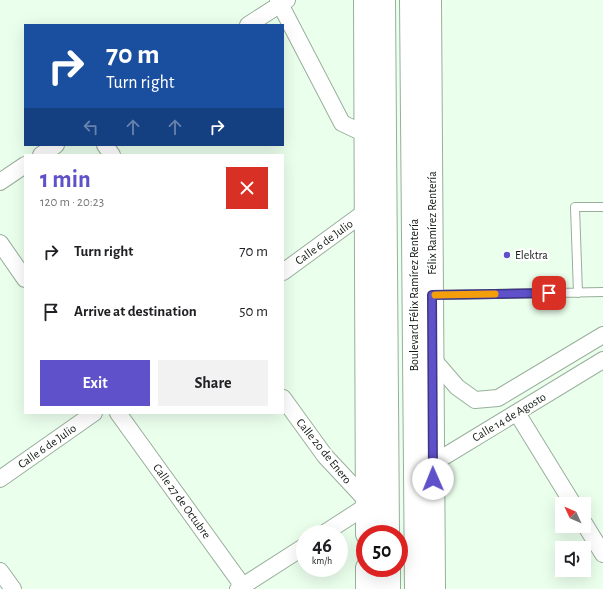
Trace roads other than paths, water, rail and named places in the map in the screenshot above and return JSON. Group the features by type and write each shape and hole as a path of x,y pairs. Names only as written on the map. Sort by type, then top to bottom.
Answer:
{"main road":[{"path":"364,0 367,525"},
{"path":"384,0 388,525"},
{"name":"Boulevard Félix Ramírez Rentería","path":"411,0 424,468 416,589"},
{"name":"Félix Ramírez Rentería","path":"430,0 432,358 424,468 434,589"},
{"path":"367,577 367,589"},
{"path":"389,577 389,589"}],"street":[{"path":"249,24 282,2 342,123 365,134"},
{"path":"42,154 54,146"},
{"path":"0,182 24,166"},
{"name":"Calle 6 de Julio","path":"284,271 366,212"},
{"path":"0,244 24,279"},
{"path":"432,358 457,387 475,400 498,398 603,336"},
{"name":"Calle 14 de Agosto","path":"424,468 603,360"},
{"name":"Calle 20 de Enero","path":"284,399 325,456 368,504"},
{"path":"517,413 569,497"},
{"name":"Calle 6 de Julio","path":"0,479 93,414"},
{"name":"Calle 27 de Octubre","path":"119,414 242,588"},
{"path":"336,525 368,504"},
{"path":"590,533 603,554"},
{"path":"242,588 296,552"},
{"path":"0,572 13,589"}],"lane":[{"path":"578,293 575,207 603,207"},
{"path":"432,295 603,292"}],"place":[{"name":"Elektra","path":"507,255"}]}
